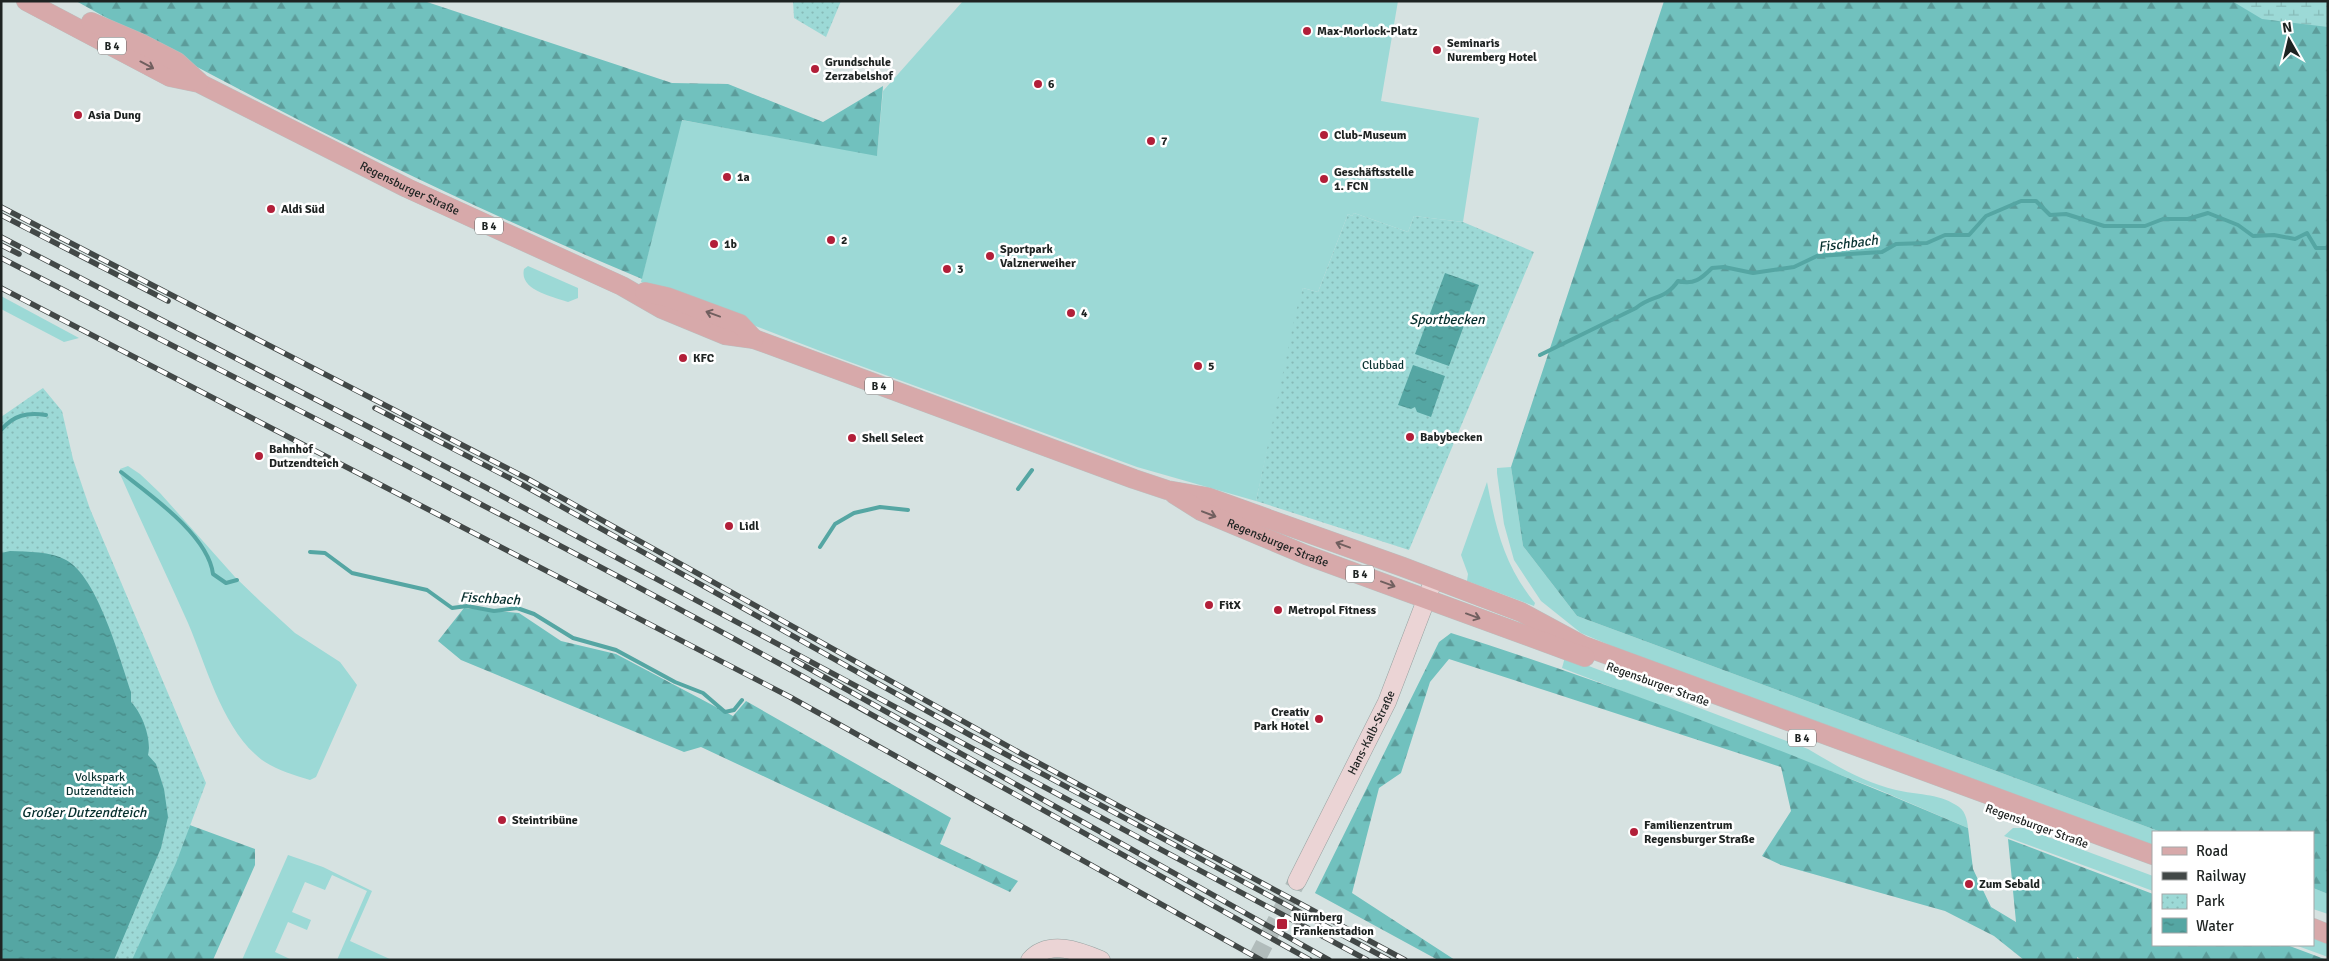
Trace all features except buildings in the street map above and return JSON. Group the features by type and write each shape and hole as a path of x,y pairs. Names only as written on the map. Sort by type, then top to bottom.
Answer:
{"main road":[{"name":"Regensburger Straße","path":"26,1 170,77 200,83"},
{"name":"Regensburger Straße","path":"51,1 177,62 200,83 407,188 622,286 662,309 725,335 754,339 1087,463 1167,490 1207,496 1513,609 1584,646 1623,661 2152,855"},
{"name":"Regensburger Straße","path":"1167,490 1201,511 1306,555 2152,869"},
{"name":"Hans-Kalb-Straße","path":"1297,881 1387,702 1434,579"},
{"path":"2314,914 2328,920"},
{"path":"2314,928 2328,934"},
{"path":"1034,956 1062,948 1101,960"}],"green space":[{"path":"76,1 424,1 672,83 728,84 823,122 883,86 877,156 682,120 642,279 426,183 285,113"},
{"path":"793,1 841,1 826,37 794,18"},
{"name":"Sportpark Valznerweiher","path":"963,1 1398,1 1381,101 1479,118 1463,222 1414,216 1408,232 1354,213 1352,216 1348,214 1318,292 1303,288 1256,501 1137,467 828,354 641,282 681,120 877,155 883,91"},
{"path":"1664,1 2328,1 2328,894 2314,888 2314,831 2158,831 1577,616 1523,546 1511,467"},
{"path":"2232,1 2328,1 2328,27 2262,19"},
{"name":"Clubbad","path":"1354,213 1408,232 1414,216 1463,222 1534,252 1409,550 1256,501 1296,311 1303,288 1318,292 1348,214 1352,216"},
{"path":"528,266 578,288 578,298 568,302 538,291 527,282 524,276 524,269"},
{"path":"1,296 79,338 64,342 1,309"},
{"name":"Großer Dutzendteich","path":"43,388 62,411 73,459 90,509 206,783 176,863 132,960 1,960 1,417"},
{"path":"128,466 140,474 160,493 235,577 261,602 295,633 340,662 357,685 316,777 310,780 267,763 243,741 233,726 216,693 188,623 120,474 120,469"},
{"path":"1511,467 1523,546 1577,616 2158,831 2152,831 2152,850 1887,747 1633,655 1581,633 1541,601 1514,560 1504,524 1497,468"},
{"path":"1487,482 1503,546 1516,575 1535,603 1534,606 1467,581 1468,574 1461,555"},
{"path":"464,608 519,613 561,641 616,654 733,716 746,701 951,818 940,844 1018,881 1010,892 701,747 684,752 461,660 438,641"},
{"path":"1451,633 1517,654 1712,724 1968,828 1973,869 1991,907 2016,922 2008,839 2152,894 2152,946 2290,946 2327,960 2082,960 2077,957 2077,960 2024,960 1994,936 1945,911 1781,865 1762,856 1791,811 1781,767 1449,659 1430,682 1401,773 1379,788 1352,893 1455,960 1438,960 1315,893 1439,642"},
{"path":"1565,657 1808,749 1873,783 1896,790 1934,796 1949,801 1963,812 1968,828 1877,789 1562,668"},
{"path":"168,817 255,849 255,865 213,960 114,960"},
{"path":"2013,828 2024,828 2152,876 2152,891 2004,836"},
{"path":"288,855 323,867 372,891 350,941 392,960 337,960 367,891 332,875 325,890 305,882 292,912 311,920 307,930 288,922 275,952 292,960 242,960"},
{"path":"2314,888 2328,894 2328,914 2314,909"},
{"path":"2314,935 2328,941 2328,957 2298,946 2314,946"}],"water":[{"name":"Sportbecken","path":"1445,273 1479,285 1449,366 1415,354"},
{"path":"1413,365 1445,376 1431,417 1417,412 1415,407 1411,409 1398,405"},
{"name":"Großer Dutzendteich","path":"10,551 39,552 60,557 77,569 88,583 114,640 131,692 131,702 139,713 145,727 149,742 148,755 156,764 164,789 168,817 161,848 114,960 1,960 1,553"}],"waterway":[{"name":"Fischbach","path":"1540,355 1663,295 1678,281 1693,282 1697,280 1712,268 1724,267 1753,273 1794,267 1817,256 1882,252 1896,244 1927,243 1945,235 1969,235 1986,216 2021,201 2036,201 2050,215 2066,214 2104,226 2145,226 2163,219 2188,219 2208,213 2238,225 2253,236 2274,235 2295,239 2307,233 2316,248 2328,248"},
{"name":"Fischbach","path":"1,430 11,421 21,416 27,414 46,415"},
{"name":"Fischbach","path":"1018,489 1032,470"},
{"name":"Fischbach","path":"121,472 162,504 189,531 201,545 209,559 213,574 226,583 237,580"},
{"name":"Fischbach","path":"820,547 835,524 854,513 880,507 908,510"},
{"name":"Fischbach","path":"310,552 325,553 352,573 427,590 452,608 467,606 494,611 517,608 534,614 573,638 616,650 675,682 703,693 725,712 734,710 742,700"}],"tunnel":[{"path":"1256,960 1297,881"}],"railway":[{"path":"1,207 528,479 1020,753 1405,960"},
{"path":"1,215 168,301"},
{"path":"1,237 485,487 1367,960"},
{"path":"1,245 19,254"},
{"path":"1,258 393,459 782,665 1310,960"},
{"path":"1,288 790,697 1261,960"},
{"path":"375,408 523,485 970,735 1389,960"},
{"path":"794,660 1329,960"}],"place":[{"name":"Max-Morlock-Platz","path":"1307,31"},
{"name":"Seminaris Nuremberg Hotel","path":"1437,50"},
{"name":"Grundschule Zerzabelshof","path":"815,69"},
{"name":"6","path":"1038,84"},
{"name":"Asia Dung","path":"78,115"},
{"name":"Club-Museum","path":"1324,135"},
{"name":"7","path":"1151,141"},
{"name":"1a","path":"727,177"},
{"name":"Geschäftsstelle 1. FCN","path":"1324,179"},
{"name":"Aldi Süd","path":"271,209"},
{"name":"2","path":"831,240"},
{"name":"1b","path":"714,244"},
{"name":"Sportpark Valznerweiher","path":"990,256"},
{"name":"3","path":"947,269"},
{"name":"4","path":"1071,313"},
{"name":"KFC","path":"683,358"},
{"name":"5","path":"1198,366"},
{"name":"Babybecken","path":"1410,437"},
{"name":"Shell Select","path":"852,438"},
{"name":"Bahnhof Dutzendteich","path":"259,456"},
{"name":"Lidl","path":"729,526"},
{"name":"FitX","path":"1209,605"},
{"name":"Metropol Fitness","path":"1278,610"},
{"name":"Creativ Park Hotel","path":"1319,719"},
{"name":"Steintribüne","path":"502,820"},
{"name":"Familienzentrum Regensburger Straße","path":"1634,832"},
{"name":"Zum Sebald","path":"1969,884"},
{"name":"Nürnberg Frankenstadion","path":"1282,924"}],"park label":[{"name":"Volkspark Dutzendteich","path":"100,784"}]}
